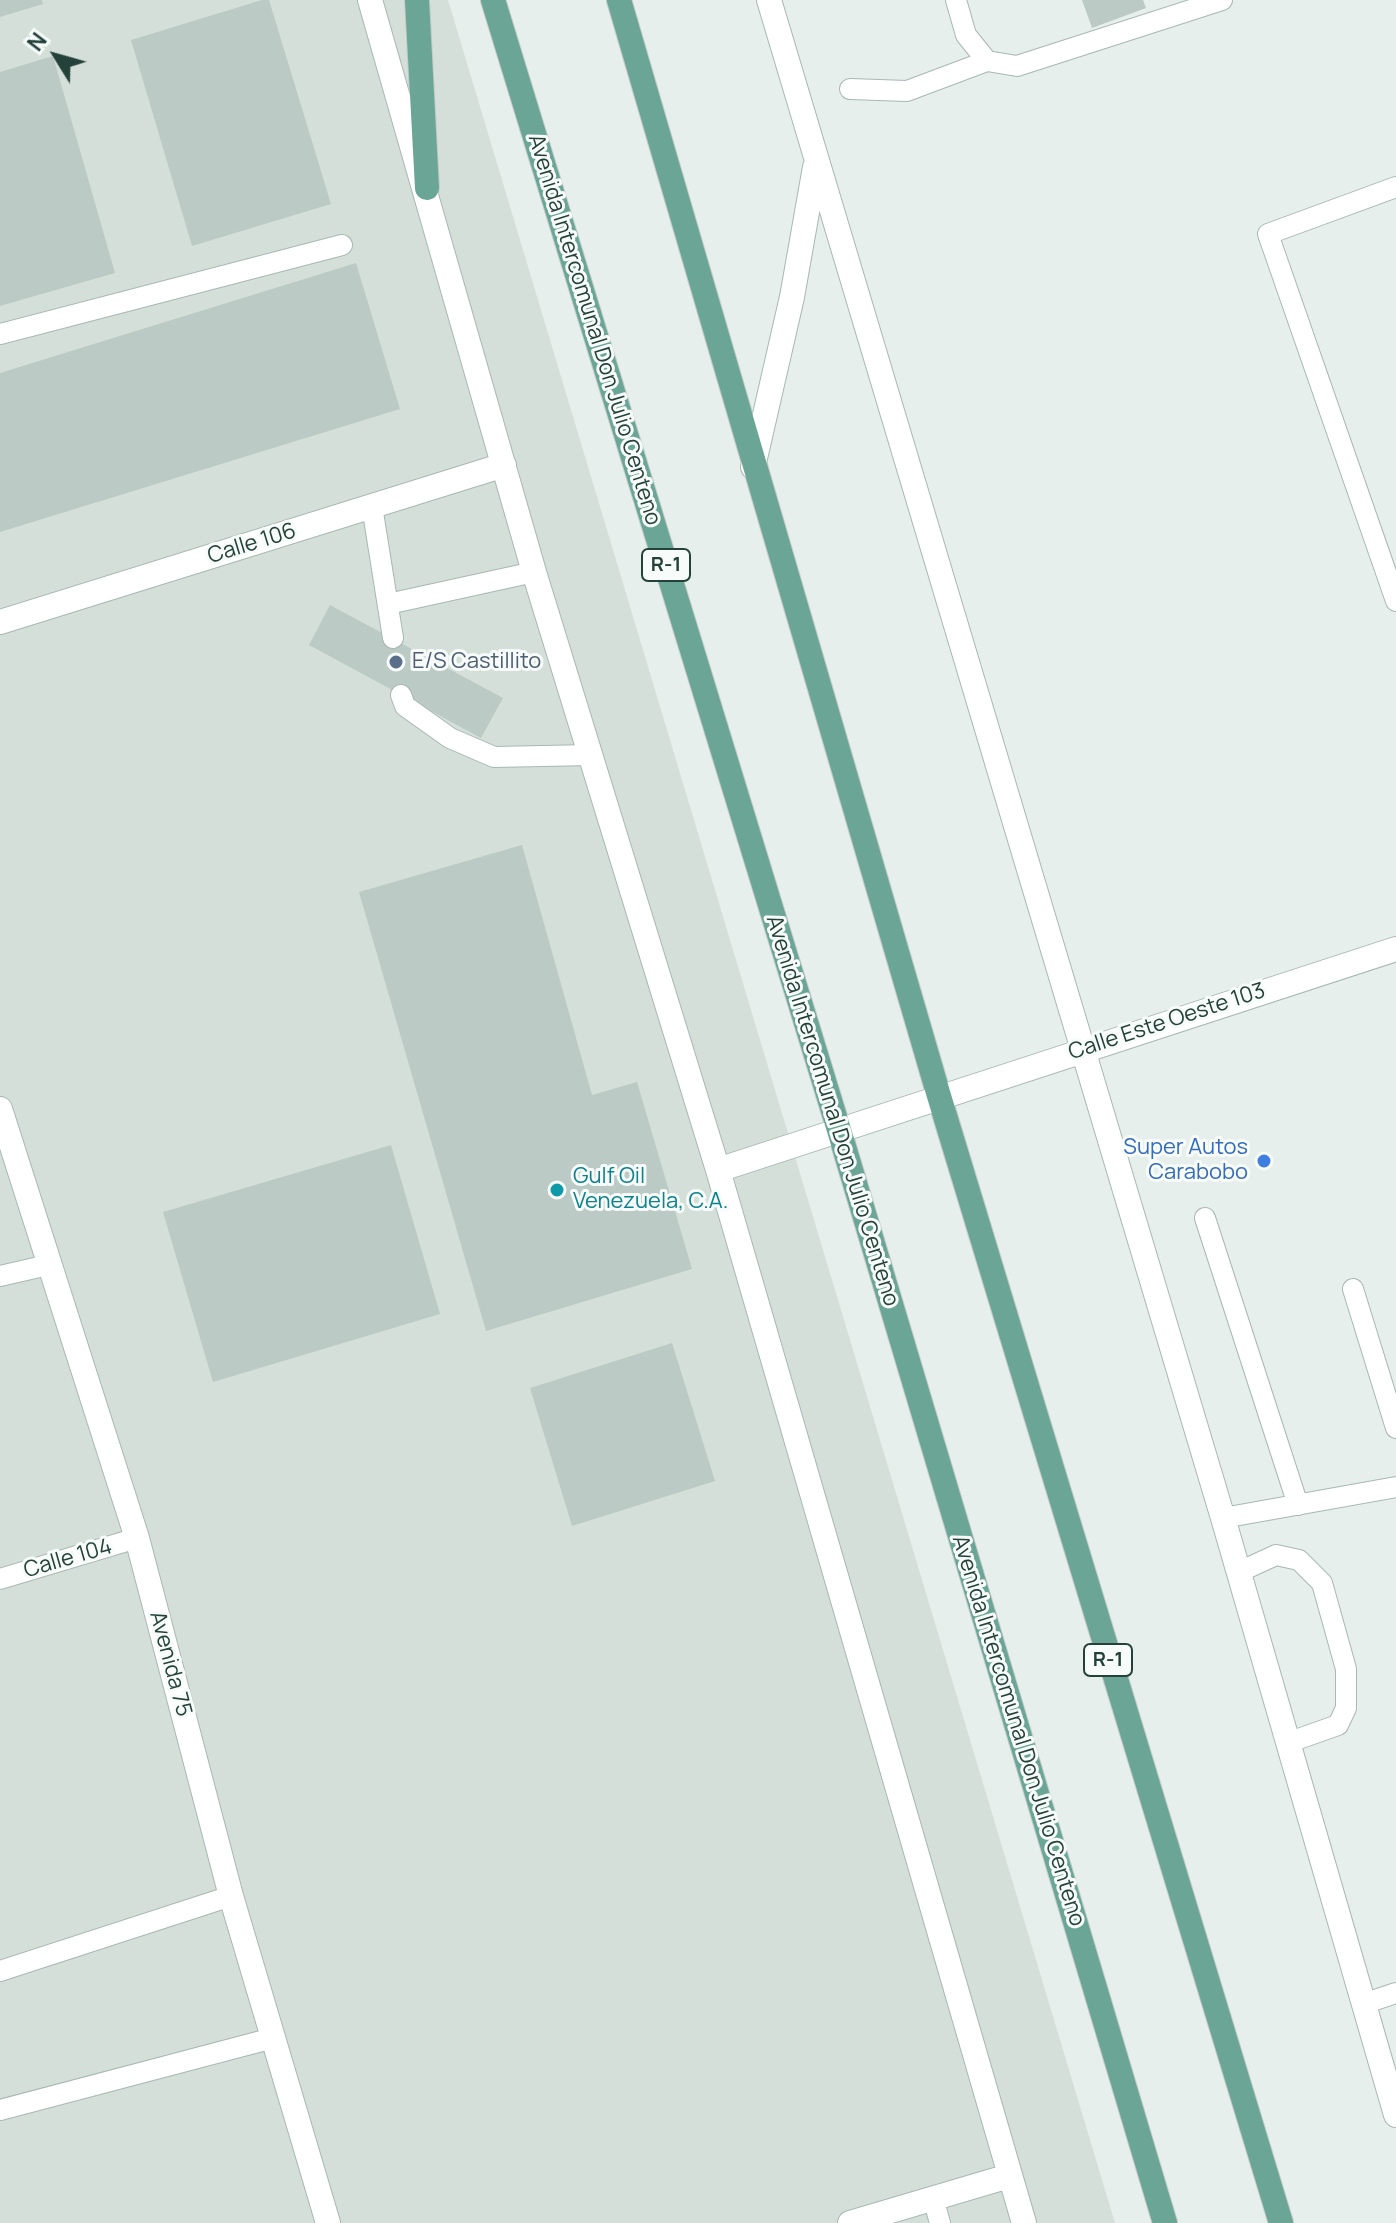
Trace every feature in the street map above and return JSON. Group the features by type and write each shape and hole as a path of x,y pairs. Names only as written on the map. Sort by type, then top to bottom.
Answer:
{"main road":[{"path":"417,0 427,188"},
{"name":"Avenida Intercomunal Don Julio Centeno","path":"493,0 839,1130 1165,2223"},
{"name":"R-1","path":"619,0 939,1096 1281,2223"}],"street":[{"path":"370,0 427,188 534,572 718,1170 1024,2223"},
{"path":"769,0 1223,1518 1396,2115"},
{"path":"753,467 792,297 816,161"},
{"name":"Calle 106","path":"0,622 504,465"},
{"name":"Calle Este Oeste 103","path":"718,1170 1081,1049 1396,949"},
{"name":"Avenida 75","path":"0,1109 137,1538 231,1896 328,2223"},
{"path":"850,2223 1009,2176"}],"lane":[{"path":"956,0 966,35 987,61"},
{"path":"850,89 907,91 987,61 1017,66 1181,7 1222,0"},
{"path":"1396,187 1268,234 1396,601"},
{"path":"0,334 342,245"},
{"path":"372,506 393,638"},
{"path":"388,604 534,572"},
{"path":"401,695 405,706 450,738 494,757 592,755"},
{"path":"1205,1218 1298,1505"},
{"path":"0,1276 48,1265"},
{"path":"1353,1289 1396,1428"},
{"path":"1223,1518 1396,1487"},
{"name":"Calle 104","path":"0,1579 137,1538"},
{"path":"1239,1572 1276,1555 1299,1560 1322,1583 1346,1669 1346,1708 1338,1725 1287,1743"},
{"path":"0,1971 231,1896"},
{"path":"1363,2004 1396,1993"},
{"path":"0,2110 273,2038"},
{"path":"933,2198 940,2223"}],"shaded area":[{"path":"0,0 448,0 1115,2223 0,2223"}],"building":[{"path":"0,0 42,0 43,4 0,17"},
{"path":"269,0 331,204 192,246 131,40"},
{"path":"1082,0 1143,0 1146,8 1092,28"},
{"path":"53,56 115,273 0,306 0,72"},
{"path":"356,263 400,409 0,532 0,373"},
{"path":"330,605 503,698 481,738 309,645"},
{"path":"522,845 592,1095 637,1082 692,1269 486,1331 359,892"},
{"path":"391,1145 440,1314 213,1382 163,1212"},
{"path":"672,1343 715,1481 572,1526 530,1388"}],"place":[{"name":"E/S Castillito","path":"396,662"},
{"name":"Super Autos Carabobo","path":"1264,1161"},
{"name":"Gulf Oil Venezuela, C.A.","path":"557,1190"}]}
